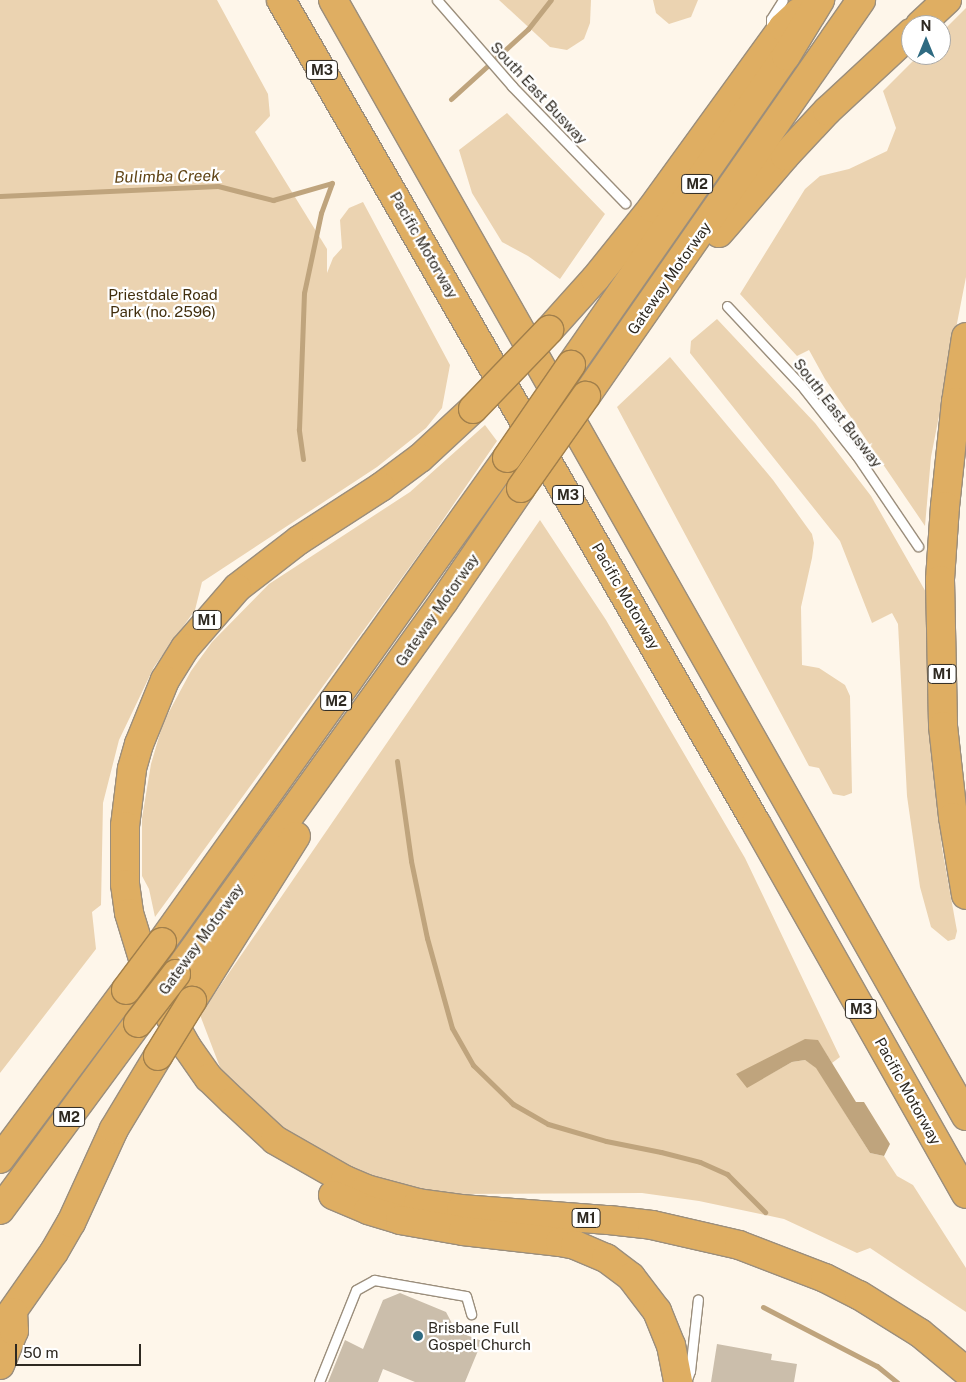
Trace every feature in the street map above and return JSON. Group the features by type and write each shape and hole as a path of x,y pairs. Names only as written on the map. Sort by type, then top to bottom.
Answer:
{"highway":[{"name":"Pacific Motorway","path":"281,0 746,806 966,1194"},
{"name":"M3","path":"333,0 966,1116"},
{"name":"M1","path":"812,0 783,27 652,208 595,279 473,409 420,458 381,487 298,540 237,588 210,616 185,648 166,680 150,713 134,761 127,799 124,884 129,913 141,956 156,992 187,1047 209,1078 275,1140 319,1166 366,1190 418,1203 461,1209 652,1225 739,1245 824,1278 859,1295 920,1333 966,1370"},
{"name":"Gateway Motorway","path":"0,1159 162,942 421,582 786,56 820,0"},
{"name":"Gateway Motorway","path":"0,1210 176,974 304,796 586,396 861,0"},
{"path":"931,15 947,0"},
{"path":"652,301 680,285 718,234 784,156 827,111 901,42"},
{"name":"M1","path":"966,337 950,452 940,580 943,726 953,817 966,895"},
{"path":"950,452 966,412"},
{"path":"0,1365 14,1331 7,1320 39,1275 71,1223 114,1129 301,828 304,796"},
{"path":"209,1078 220,1111 233,1124 276,1160 316,1186 342,1199 400,1220 455,1230 560,1242 606,1258 631,1277 657,1311 671,1345 678,1382"}],"lane":[{"name":"South East Busway","path":"437,0 454,22 512,86 625,202"},
{"path":"771,43 771,19 783,0"},
{"name":"South East Busway","path":"727,306 801,385 857,456 918,546"},
{"path":"319,1382 356,1290 374,1280 466,1296 470,1314"},
{"path":"686,1382 690,1371 698,1299"}],"green space":[{"name":"Priestdale Road Park (no. 2596)","path":"0,0 217,0 268,94 270,116 255,132 327,249 327,273 333,258 342,248 340,220 349,208 363,202 450,365 442,408 426,428 377,467 202,582 195,610 154,667 119,740 103,803 101,905 92,912 96,949 0,1073"},
{"path":"499,0 591,0 590,23 584,39 567,50 550,47"},
{"path":"653,0 698,0 691,17 669,24 656,13"},
{"path":"966,8 966,277 931,457 925,526 825,379 809,350 797,356 740,294 805,189 820,176 849,169 887,151 896,128 883,91 909,65 951,65 951,23"},
{"path":"507,113 605,214 560,279 528,256 502,242 472,193 459,150"},
{"path":"717,319 815,423 871,496 927,594 931,725 942,848 957,931 955,939 948,941 931,927 920,887 907,796 898,624 892,613 872,623 840,541 690,353 691,341"},
{"path":"670,357 773,480 812,534 814,543 812,558 801,607 802,665 819,668 845,685 850,696 852,793 844,796 833,794 819,768 809,766 617,407"},
{"path":"485,425 497,441 425,546 155,917 149,889 142,876 142,818 151,764 163,723 191,671 212,642 269,584 410,492"},
{"path":"540,520 606,620 745,858 840,1057 832,1063 818,1041 747,1087 792,1062 805,1060 816,1067 870,1153 884,1156 897,1176 913,1185 966,1268 966,1312 870,1248 857,1253 784,1219 699,1201 642,1193 444,1194 393,1186 353,1169 305,1142 262,1115 226,1083 200,1015"}],"shaded area":[{"path":"805,1039 818,1040 856,1102 864,1102 890,1144 884,1156 870,1153 816,1068 805,1060 792,1062 747,1088 736,1074"}],"building":[{"name":"Brisbane Full Gospel Church","path":"400,1293 446,1312 456,1331 482,1341 465,1382 415,1382 383,1369 378,1382 328,1382 345,1340 363,1349 383,1300"},
{"path":"717,1344 772,1354 771,1360 797,1364 794,1382 711,1382"}],"waterway":[{"name":"Bulimba Creek","path":"451,99 528,29 551,0"},
{"name":"Bulimba Creek","path":"0,196 218,186 273,200 332,183"},
{"path":"303,459 299,429 304,293 321,213 332,183"},
{"path":"397,761 411,861 427,938 452,1028 473,1065 513,1104 548,1124 606,1141 700,1162 727,1174 765,1212"},
{"path":"763,1307 877,1366 897,1382"}],"place":[{"name":"Brisbane Full Gospel Church","path":"418,1336"}]}
